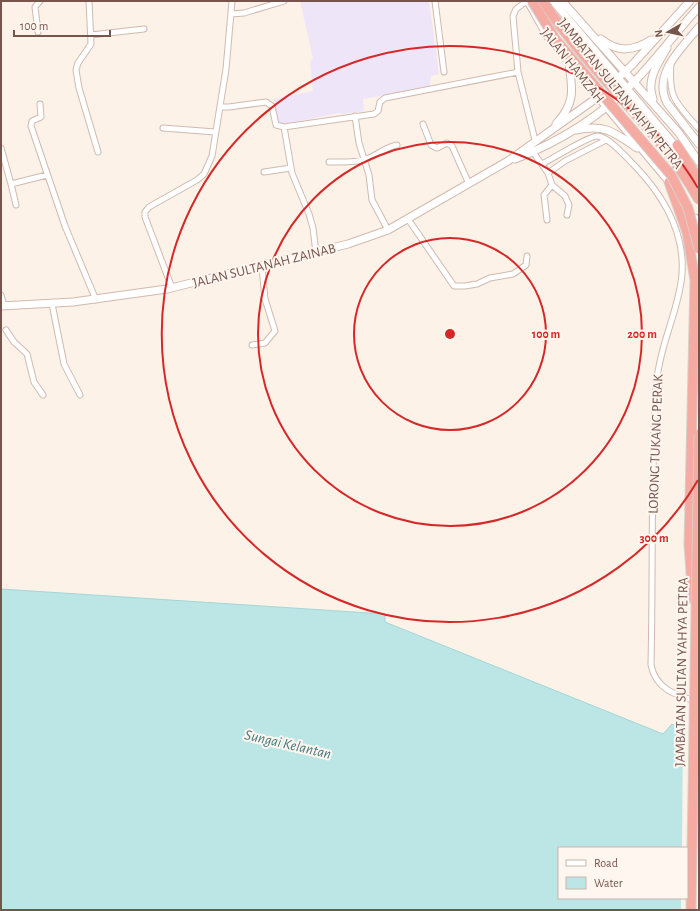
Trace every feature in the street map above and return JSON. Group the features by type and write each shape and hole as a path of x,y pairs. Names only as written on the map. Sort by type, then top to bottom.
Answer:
{"highway":[{"name":"JAMBATAN SULTAN YAHYA PETRA","path":"532,1 556,40 671,175 688,208 699,249"},
{"name":"JAMBATAN SULTAN YAHYA PETRA","path":"542,1 560,28 680,168 699,200"},
{"path":"677,145 697,176"},
{"path":"669,182 687,232 695,280 689,545 695,640"},
{"name":"JAMBATAN SULTAN YAHYA PETRA","path":"691,910 699,434"}],"main road":[{"name":"JALAN HAMZAH","path":"528,1 548,37 690,208 699,231"},
{"name":"JALAN HAMZAH","path":"553,1 677,145 699,195"},
{"path":"562,1 635,81 679,133 699,162"},
{"path":"508,161 598,97 626,71 690,1"},
{"path":"508,161 533,152 572,131 606,107 635,81 699,7"},
{"path":"586,26 602,40 621,49 638,48 658,37"},
{"path":"699,27 671,62 663,77 662,90 667,103 699,144"},
{"path":"656,107 650,92 651,78 673,36"},
{"path":"569,62 581,71 586,71 592,67 594,57 588,41"},
{"path":"551,130 564,116 570,102 572,85 569,62"},
{"path":"572,131 592,127 604,128 612,131 646,154"},
{"name":"JALAN SULTANAH ZAINAB","path":"2,306 96,300 172,288 262,267 348,244 388,230 408,220 508,161"}],"street":[{"path":"38,32 35,7 40,1"},
{"path":"89,1 91,44 78,63 76,70 79,88 98,152"},
{"path":"172,288 145,217 145,212 150,207 197,180 204,174 212,156 226,69 232,1"},
{"path":"231,14 244,13 284,1"},
{"path":"434,1 444,72"},
{"path":"528,1 516,9 513,13 518,72 536,140"},
{"path":"91,35 144,29"},
{"path":"669,83 671,62"},
{"path":"220,107 266,102 272,106 276,125 284,127 376,112 379,108 380,102 385,98 518,72"},
{"path":"663,77 666,78 669,83 674,98 699,129"},
{"path":"40,104 41,117 32,121 30,125 65,226 96,300"},
{"path":"355,116 359,143 372,200 388,230"},
{"path":"423,124 432,145 437,148 447,143 452,146 469,184"},
{"path":"284,127 294,182 309,214 316,253"},
{"path":"163,128 215,132"},
{"path":"542,164 592,136 599,136 606,140"},
{"path":"548,173 565,161 606,140"},
{"name":"LORONG TUKANG PERAK","path":"606,140 638,169 664,203 675,224 679,243 682,276 661,355 655,388 652,476 651,664 657,682 681,697 699,702"},
{"path":"329,162 364,160 374,156 386,147 397,145"},
{"path":"1,148 16,205"},
{"path":"533,152 548,173 552,185 565,197 569,206 567,215"},
{"path":"264,172 291,168"},
{"path":"11,184 47,175"},
{"path":"546,220 544,195 552,185"},
{"path":"408,220 454,286 477,284 490,278 513,274 526,265 527,256"},
{"path":"252,345 265,343 275,332 265,299 262,267"},
{"path":"1,295 2,306"},
{"path":"52,304 64,364 80,395"},
{"path":"6,330 14,342 27,354 34,382 42,396"}],"shaded area":[{"path":"300,1 429,1 439,74 431,76 430,87 363,99 364,111 342,114 339,113 280,125 277,123 274,99 313,91 310,62 313,58"}],"water":[{"name":"Sungai Kelantan","path":"1,589 385,614 385,622 663,734 672,724 699,740 699,910 1,910"}],"pier":[{"path":"683,728 699,738 699,910 681,910 681,899 688,899 688,847 682,847"}]}
